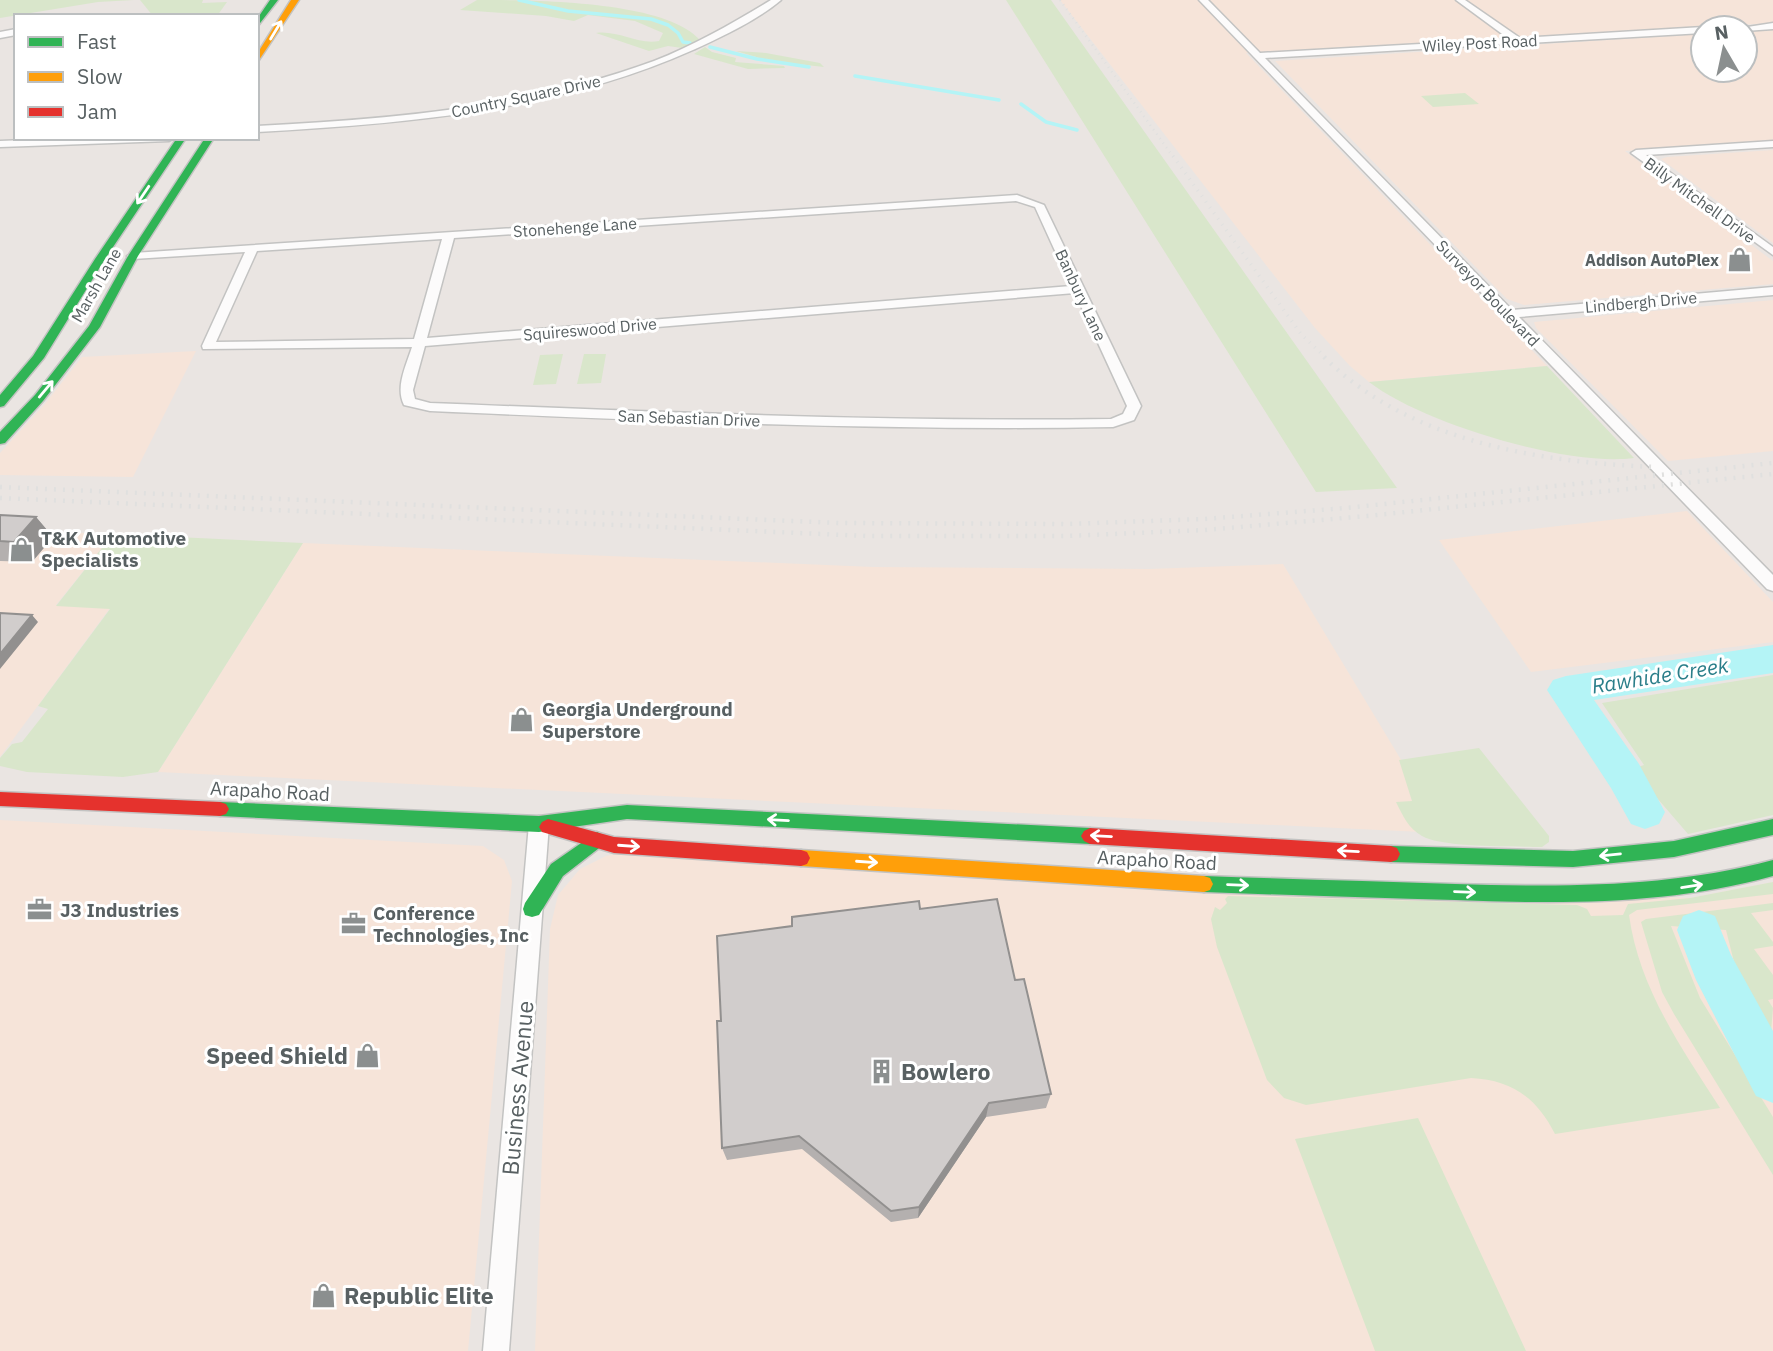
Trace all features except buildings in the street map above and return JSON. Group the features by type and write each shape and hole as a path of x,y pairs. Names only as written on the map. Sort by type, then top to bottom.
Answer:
{"main road":[{"path":"259,22 274,0"},
{"path":"259,58 295,0"},
{"name":"Marsh Lane","path":"0,403 38,358 126,219 181,140"},
{"name":"Marsh Lane","path":"0,440 73,357 94,327 133,256 209,140"},
{"path":"77,295 107,270 133,256 121,246 131,223 126,219"},
{"name":"Arapaho Road","path":"0,799 539,824 626,812 1151,839 1416,856 1573,859 1674,849 1773,827"},
{"name":"Arapaho Road","path":"539,824 614,845 1170,883 1541,895 1646,893 1741,878 1773,868"},
{"path":"532,909 557,870 597,840"}],"street":[{"name":"Country Square Drive","path":"259,129 442,114 578,87 621,75 704,43 778,0"},
{"name":"Surveyor Boulevard","path":"1203,0 1773,585"},
{"path":"1460,0 1518,41"},
{"name":"Wiley Post Road","path":"1258,56 1689,31"},
{"path":"0,144 104,140"},
{"name":"Billy Mitchell Drive","path":"1773,144 1636,153 1773,253"},
{"name":"Stonehenge Lane","path":"133,256 1017,198"},
{"name":"Banbury Lane","path":"1017,198 1039,205 1134,406"},
{"name":"San Sebastian Drive","path":"449,236 406,390 410,402 430,407 824,424 985,426 1113,423 1129,417 1134,406"},
{"name":"Squireswood Drive","path":"253,248 208,346 418,343 1079,289"},
{"name":"Lindbergh Drive","path":"1508,314 1773,291"},
{"name":"Business Avenue","path":"496,1351 539,824"}],"shaded area":[{"path":"1060,0 1773,0 1773,23 1759,24 1759,14 1689,14 1689,28 1246,53 1547,366 1369,382 1350,366 1315,328"},
{"path":"1759,30 1773,30 1773,140 1625,151 1773,261 1773,284 1524,305 1507,299 1275,61 1689,35 1689,84 1759,84"},
{"path":"1773,150 1773,243 1661,159 1667,157"},
{"path":"1773,300 1773,451 1668,461 1536,328 1534,322"},
{"path":"196,351 133,477 0,475 0,453 44,405 82,357"},
{"path":"1687,511 1773,602 1773,642 1531,672 1439,540"},
{"path":"0,530 113,534 56,605 110,608 0,757"},
{"path":"303,543 873,567 1149,569 1283,564 1406,768 1422,832 158,772"},
{"path":"0,820 483,846 504,860 512,881 468,1351 0,1351"},
{"path":"632,851 1690,898 1773,882 1773,1351 535,1351 550,929 558,895 580,869 606,856"}],"green space":[{"path":"0,0 134,0 98,2 0,18"},
{"path":"140,0 227,2 218,14 151,14"},
{"path":"477,0 563,2 629,10 683,27 700,40 682,48 668,46 649,51 596,33 659,41 663,33 635,21 588,15 574,21 546,16 460,10"},
{"path":"1006,0 1051,0 1397,488 1316,492"},
{"path":"705,47 712,52 736,58 735,62 785,68 748,69 694,54"},
{"path":"736,51 766,53 820,63 824,67 770,61"},
{"path":"1465,93 1479,104 1433,107 1421,96"},
{"path":"563,354 556,384 533,385 540,355"},
{"path":"584,354 606,354 601,383 577,384"},
{"path":"1547,366 1634,458 1572,456 1496,439 1423,412 1369,382"},
{"path":"113,534 303,543 158,772 123,777 27,772 0,766 0,758 12,744 22,742 48,709 38,706 110,609 56,606"},
{"path":"1773,675 1773,815 1688,834 1651,791 1638,767 1644,765 1602,703"},
{"path":"1479,748 1549,836 1549,842 1542,847 1446,843 1422,836 1406,821 1396,802 1412,801 1399,760"},
{"path":"1773,882 1773,894 1637,910 1629,915 1634,942 1652,992 1677,1039 1720,1108 1555,1134 1540,1110 1522,1093 1499,1083 1471,1078 1306,1105 1284,1098 1267,1080 1217,947 1211,919 1215,907 1220,910 1227,903 1225,899 1228,896 1577,905 1587,909 1591,916 1623,915 1628,904 1690,898"},
{"path":"1773,903 1773,910 1751,913 1773,942 1773,946 1754,949 1773,975 1773,999 1768,1000 1773,1008 1771,1032 1734,962 1726,930 1671,926 1700,998 1773,1117 1773,1175 1662,992 1641,922 1646,919"},
{"path":"1418,1118 1526,1351 1375,1351 1295,1139"}],"waterway":[{"path":"519,0 568,11 651,19 668,25 678,33 683,42 690,43"},
{"path":"710,47 757,59 809,67"},
{"path":"855,76 999,100"},
{"path":"1021,104 1046,122 1077,130"},
{"name":"Rawhide Creek","path":"1645,812 1625,776 1566,690 1773,659"},
{"name":"Rawhide Creek","path":"1699,930 1712,965 1773,1079"}],"railway":[{"path":"1060,0 1174,158"},
{"path":"1173,156 1301,334 1326,358"},
{"path":"1324,357 1358,386 1395,409 1435,428 1521,452 1566,460 1654,467"},
{"path":"0,487 839,523 1067,524 1204,519 1346,508 1773,463"},
{"path":"0,498 867,536 1066,536 1205,530 1367,516 1773,474"}],"traffic: fast":[{"path":"259,22 274,0"},
{"path":"0,403 38,358 100,259 181,140"},
{"path":"0,440 39,398 94,327 133,256 209,140"},
{"path":"220,809 539,824 627,812 1090,836"},
{"path":"1391,854 1573,859 1674,849 1773,827"},
{"path":"532,909 557,870 597,840"},
{"path":"1204,884 1616,894 1695,886 1773,868"}],"traffic: slow":[{"path":"259,58 295,0"},
{"path":"801,858 1204,884"}],"traffic: jam":[{"path":"0,799 220,809"},
{"path":"548,827 614,845 801,858"},
{"path":"1090,836 1391,854"}],"place":[{"name":"Addison AutoPlex","path":"1739,260"},
{"name":"T&K Automotive Specialists","path":"21,549"},
{"name":"Georgia Underground Superstore","path":"522,720"},
{"name":"J3 Industries","path":"40,910"},
{"name":"Conference Technologies, Inc","path":"353,924"},
{"name":"Speed Shield","path":"368,1056"},
{"name":"Bowlero","path":"881,1072"},
{"name":"Republic Elite","path":"324,1296"}]}
